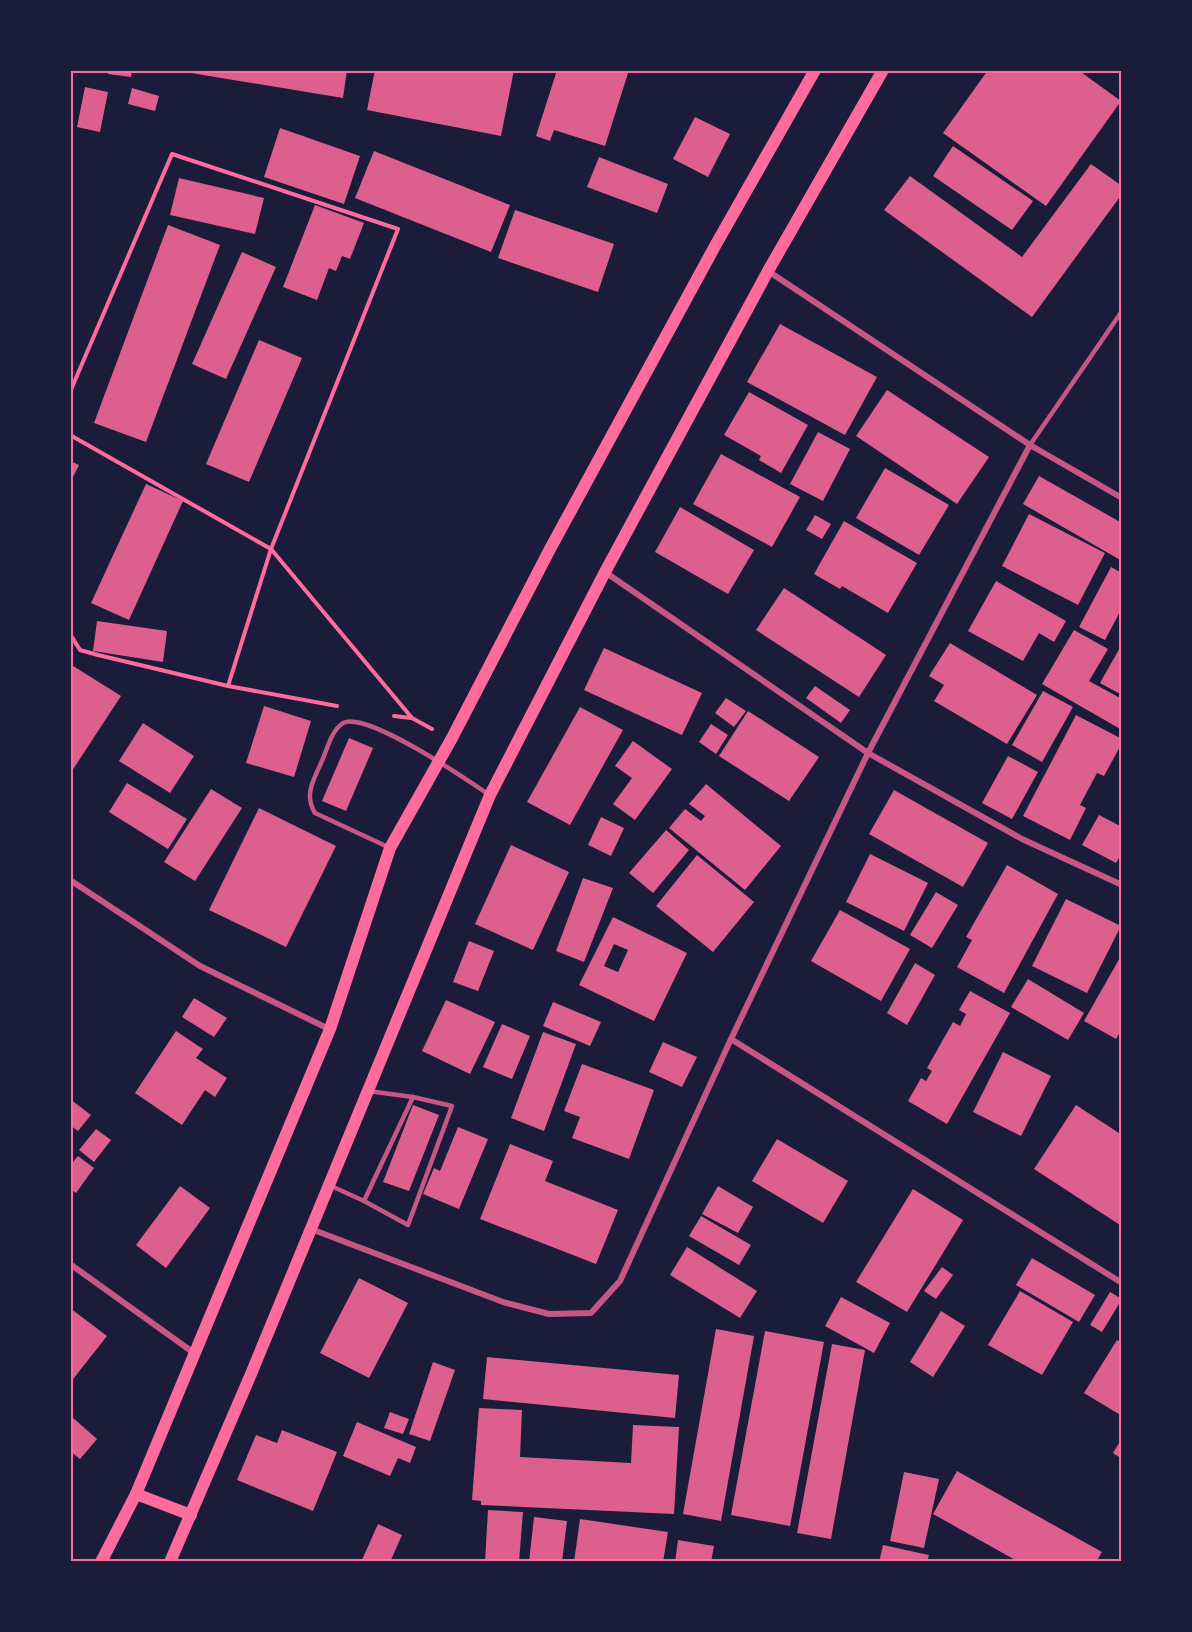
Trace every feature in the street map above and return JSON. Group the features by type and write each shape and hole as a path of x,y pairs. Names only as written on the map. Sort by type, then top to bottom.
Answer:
{"main road":[{"path":"100,1562 136,1494 330,1029 390,848 452,738 550,549 703,267 815,70"},
{"path":"170,1562 311,1229 490,795 604,572 768,271 883,70"},
{"path":"136,1494 191,1515"}],"street":[{"path":"768,271 1030,445 1122,498"},
{"path":"311,1229 503,1302 549,1314 591,1313 620,1281 731,1039 868,753 1030,445"},
{"path":"604,572 868,753 1022,839 1122,885"},
{"path":"70,880 200,966 330,1029"},
{"path":"731,1039 1122,1283"},
{"path":"70,1264 195,1353"}],"lane":[{"path":"1030,445 1122,311"},
{"path":"390,848 315,813 309,803 309,791 335,730 345,722 360,721 439,760 490,795"},
{"path":"329,1185 408,1225 452,1106 413,1097 368,1091"},
{"path":"364,1201 413,1097"}],"path":[{"path":"70,392 172,154 399,229 271,549 228,686"},
{"path":"70,435 271,549 412,718"},
{"path":"70,634 80,650 228,686 343,708"},
{"path":"389,715 412,718 452,738"}],"building":[{"path":"108,70 132,70 131,77 108,74"},
{"path":"173,70 347,70 343,98"},
{"path":"375,70 514,70 501,136 367,110"},
{"path":"557,70 629,70 605,146 554,130 550,141 536,136"},
{"path":"988,70 1078,70 1121,101 1046,206 943,133"},
{"path":"85,87 108,92 100,132 77,127"},
{"path":"132,88 159,96 155,111 128,104"},
{"path":"695,117 730,134 708,177 673,159"},
{"path":"280,128 360,156 344,204 264,177"},
{"path":"953,146 1033,201 1012,230 933,176"},
{"path":"374,151 510,205 491,252 355,198"},
{"path":"599,157 668,184 657,213 587,187"},
{"path":"1091,164 1122,186 1122,194 1032,317 884,210 910,176 1022,257"},
{"path":"179,178 264,198 255,234 170,215"},
{"path":"315,205 364,223 350,259 342,256 336,271 329,268 317,300 283,287"},
{"path":"515,210 614,244 598,292 498,258"},
{"path":"168,225 220,245 146,442 94,423"},
{"path":"242,252 276,267 226,379 192,364"},
{"path":"780,324 877,377 845,435 747,382"},
{"path":"259,340 302,358 249,482 206,464"},
{"path":"887,390 989,457 957,504 856,436"},
{"path":"749,392 808,425 781,473 759,460 761,456 724,435"},
{"path":"818,432 850,449 823,501 790,484"},
{"path":"721,454 800,497 772,547 693,504"},
{"path":"70,461 79,465 70,483"},
{"path":"885,468 949,505 919,555 856,518"},
{"path":"1039,476 1122,523 1122,561 1023,504"},
{"path":"146,484 183,501 129,620 91,603"},
{"path":"680,507 754,550 728,594 655,552"},
{"path":"1029,514 1105,553 1078,605 1002,566"},
{"path":"815,515 831,524 822,539 806,530"},
{"path":"844,521 917,563 888,613 842,586 840,589 814,574"},
{"path":"1111,567 1122,573 1122,608 1105,640 1079,627"},
{"path":"996,581 1066,621 1054,642 1039,633 1023,661 968,631"},
{"path":"784,588 886,655 859,697 756,630"},
{"path":"97,621 167,631 163,662 93,651"},
{"path":"1074,630 1108,649 1089,681 1122,699 1122,730 1042,684"},
{"path":"950,643 1037,695 1007,744 934,701 944,685 929,676"},
{"path":"1122,644 1122,695 1100,683"},
{"path":"604,648 702,693 682,735 584,690"},
{"path":"70,664 121,696 70,774"},
{"path":"815,686 850,710 841,723 806,698"},
{"path":"1043,691 1073,707 1042,762 1012,745"},
{"path":"726,698 746,711 734,727 715,713"},
{"path":"264,706 311,721 294,777 246,763"},
{"path":"580,707 623,730 570,825 527,802"},
{"path":"748,711 819,757 789,801 719,756"},
{"path":"1076,715 1122,739 1122,743 1104,776 1097,773 1080,805 1086,808 1070,840 1023,816"},
{"path":"143,723 194,756 170,793 119,761"},
{"path":"711,724 728,735 716,754 699,742"},
{"path":"349,738 373,748 346,811 322,801"},
{"path":"633,741 672,769 635,820 613,804 632,778 615,766"},
{"path":"1008,756 1038,772 1012,819 982,803"},
{"path":"127,783 187,819 168,849 109,812"},
{"path":"706,784 781,846 745,890 669,828 685,809 701,821 705,816 689,804"},
{"path":"211,789 242,808 195,881 164,862"},
{"path":"894,790 988,843 963,887 869,834"},
{"path":"259,808 336,846 286,947 209,910"},
{"path":"1099,815 1122,827 1122,853 1116,863 1082,845"},
{"path":"601,817 624,828 611,856 588,845"},
{"path":"666,830 689,850 653,893 629,873"},
{"path":"511,845 569,872 533,950 475,924"},
{"path":"870,854 928,883 904,931 846,902"},
{"path":"697,855 754,902 713,952 656,906"},
{"path":"1007,865 1058,894 1004,993 957,967 972,940 966,937"},
{"path":"583,878 613,888 584,962 556,951"},
{"path":"936,892 958,905 932,948 910,935"},
{"path":"1066,899 1121,926 1087,993 1032,966"},
{"path":"840,910 910,949 881,1001 811,961"},
{"path":"613,917 687,953 654,1021 579,985","holes":["614,944 628,950 618,972 604,966"]},
{"path":"469,941 494,951 478,991 453,982"},
{"path":"1122,954 1122,1029 1116,1039 1084,1021"},
{"path":"915,963 935,975 907,1025 887,1013"},
{"path":"1028,979 1084,1013 1068,1040 1011,1007"},
{"path":"970,991 1010,1013 947,1124 908,1101 921,1078 926,1081 932,1071 927,1068 953,1022 960,1026 966,1014 959,1010"},
{"path":"194,998 227,1018 214,1037 182,1017"},
{"path":"446,1000 495,1022 470,1074 422,1051"},
{"path":"553,1002 601,1022 590,1046 543,1026"},
{"path":"502,1024 530,1036 512,1079 483,1067"},
{"path":"176,1031 203,1049 196,1058 227,1078 215,1097 205,1090 182,1125 135,1093"},
{"path":"543,1032 576,1044 544,1131 511,1118"},
{"path":"663,1042 697,1057 682,1087 649,1072"},
{"path":"1003,1052 1051,1076 1021,1136 973,1112"},
{"path":"582,1064 654,1090 629,1159 572,1138 580,1117 564,1111"},
{"path":"70,1099 91,1115 78,1131 70,1125"},
{"path":"413,1105 439,1115 409,1191 383,1182"},
{"path":"1076,1105 1122,1135 1120,1225 1034,1169"},
{"path":"458,1127 488,1139 459,1209 423,1194 434,1168 440,1171"},
{"path":"96,1129 111,1140 94,1162 79,1150"},
{"path":"777,1139 848,1181 823,1223 752,1181"},
{"path":"510,1144 553,1161 545,1181 618,1210 596,1264 480,1219"},
{"path":"78,1156 94,1168 76,1193 70,1189 70,1166"},
{"path":"180,1186 210,1208 166,1268 136,1245"},
{"path":"718,1186 753,1207 738,1233 702,1214"},
{"path":"913,1189 963,1220 907,1312 856,1282"},
{"path":"701,1216 751,1245 739,1265 689,1236"},
{"path":"687,1247 757,1291 740,1318 670,1275"},
{"path":"1032,1258 1095,1295 1079,1322 1016,1285"},
{"path":"942,1267 953,1275 936,1299 924,1291"},
{"path":"359,1278 408,1303 369,1378 320,1353"},
{"path":"1020,1291 1073,1322 1042,1375 988,1345"},
{"path":"1110,1292 1122,1299 1102,1332 1090,1325"},
{"path":"841,1297 890,1323 874,1353 825,1326"},
{"path":"70,1308 107,1336 70,1383"},
{"path":"941,1311 965,1326 933,1377 910,1362"},
{"path":"716,1329 754,1336 721,1521 683,1514"},
{"path":"765,1331 824,1342 790,1526 731,1515"},
{"path":"1117,1340 1122,1343 1122,1416 1084,1393"},
{"path":"832,1344 865,1350 831,1539 797,1533"},
{"path":"487,1357 679,1375 675,1418 483,1399"},
{"path":"433,1362 455,1370 430,1441 409,1434"},
{"path":"479,1408 522,1410 520,1457 631,1463 633,1425 679,1427 674,1514 481,1505 481,1501 472,1500"},
{"path":"390,1412 409,1419 403,1434 384,1428"},
{"path":"72,1417 97,1439 80,1459 70,1451"},
{"path":"357,1422 416,1447 410,1463 398,1458 390,1476 343,1456"},
{"path":"282,1430 337,1452 313,1511 237,1480 256,1435 277,1443"},
{"path":"1122,1438 1122,1459 1113,1453"},
{"path":"957,1471 1102,1552 1096,1562 1019,1562 933,1514"},
{"path":"904,1472 939,1479 924,1548 890,1541"},
{"path":"488,1510 523,1512 519,1562 485,1562"},
{"path":"534,1517 567,1521 562,1562 529,1562"},
{"path":"580,1519 668,1532 663,1562 574,1562"},
{"path":"378,1524 402,1535 390,1562 361,1562"},
{"path":"678,1540 714,1546 711,1562 675,1562"},
{"path":"883,1545 929,1555 927,1562 879,1562"}]}
